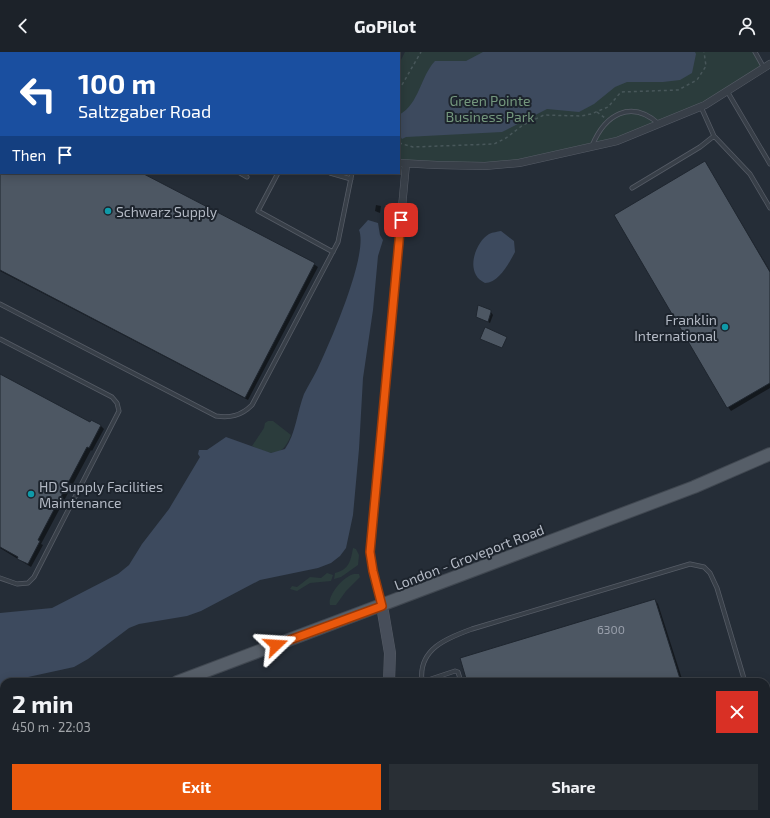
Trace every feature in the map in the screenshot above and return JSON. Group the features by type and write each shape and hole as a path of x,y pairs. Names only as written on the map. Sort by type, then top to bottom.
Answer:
{"main road":[{"name":"London - Groveport Road","path":"188,678 694,487 770,454"}],"street":[{"path":"389,678 390,658 382,606 371,562 371,542 403,163 485,166 519,163 617,141 700,106 767,67"}],"lane":[{"path":"754,52 767,67"},
{"path":"727,91 770,164"},
{"path":"700,106 714,136 750,174 770,208"},
{"path":"592,147 600,129 607,121 621,114 635,111 647,114 659,124"},
{"path":"632,188 700,147 714,136"},
{"path":"242,174 247,177"},
{"path":"277,174 258,212 333,252"},
{"path":"334,174 351,178"},
{"path":"0,304 216,416 233,417 242,413 252,405 333,252 340,235 352,174"},
{"path":"0,339 112,397 118,403 119,411 34,577 28,583 18,584 0,578"},
{"path":"421,678 420,672 426,657 444,640 472,630 690,564 704,567 710,573 717,588 744,678"},
{"path":"432,678 455,671 458,672 460,678"}],"path":[{"path":"400,88 421,52"},
{"path":"400,143 413,147 494,144 506,138 523,125 544,115 581,116 597,112 608,107 621,92 678,90 697,80 706,66 704,52"},
{"path":"597,112 604,116 607,121"}],"green space":[{"name":"Green Pointe Business Park","path":"405,52 755,52 764,69 705,105 617,141 519,163 400,163 400,62"},
{"path":"268,421 273,421 291,435 284,448 280,451 271,453 252,446 264,428 265,423"},
{"path":"353,548 356,549 359,555 358,565 341,577 334,579 335,573 343,570 348,564"},
{"path":"327,573 333,575 331,581 310,583 297,591 290,589 292,586 297,587 310,577 321,578"},
{"path":"359,574 360,577 346,591 336,605 330,605 331,596 337,586 350,575"}],"water":[{"path":"483,52 695,52 696,54 692,73 680,80 663,82 627,82 615,87 594,104 579,112 547,109 502,132 406,137 402,139 400,136 400,114 406,110 416,97 430,67 435,61 466,61"},
{"path":"368,220 378,223 380,235 383,240 378,256 373,310 363,378 353,515 346,548 340,556 331,563 318,568 260,580 201,611 187,616 139,624 129,628 88,659 74,667 24,678 0,678 0,613 52,608 118,574 129,565 142,544 169,509 200,457 198,454 199,450 207,450 226,437 271,453 285,449 292,436 304,394 323,358 346,300 353,278 361,242 359,230"},
{"path":"501,231 514,241 515,252 503,272 495,280 485,283 479,279 473,266 476,251 484,238 489,234"}],"building":[{"name":"Franklin International","path":"705,161 770,272 770,383 727,408 614,215"},
{"name":"Schwarz Supply","path":"0,174 144,174 315,263 245,398 0,270"},
{"path":"478,305 491,310 488,322 476,317"},
{"path":"485,327 507,337 502,348 480,339"},
{"name":"HD Supply Facilities Maintenance","path":"0,374 90,422 91,420 101,425 89,448 87,447 38,540 40,541 28,564 17,559 18,557 0,547"},
{"path":"655,599 680,678 466,678 460,658"}],"place":[{"name":"Schwarz Supply","path":"108,211"},
{"name":"Franklin International","path":"725,327"},
{"name":"HD Supply Facilities Maintenance","path":"31,494"}],"route":[{"path":"276,645 382,606 375,581 370,552 401,220"}]}
